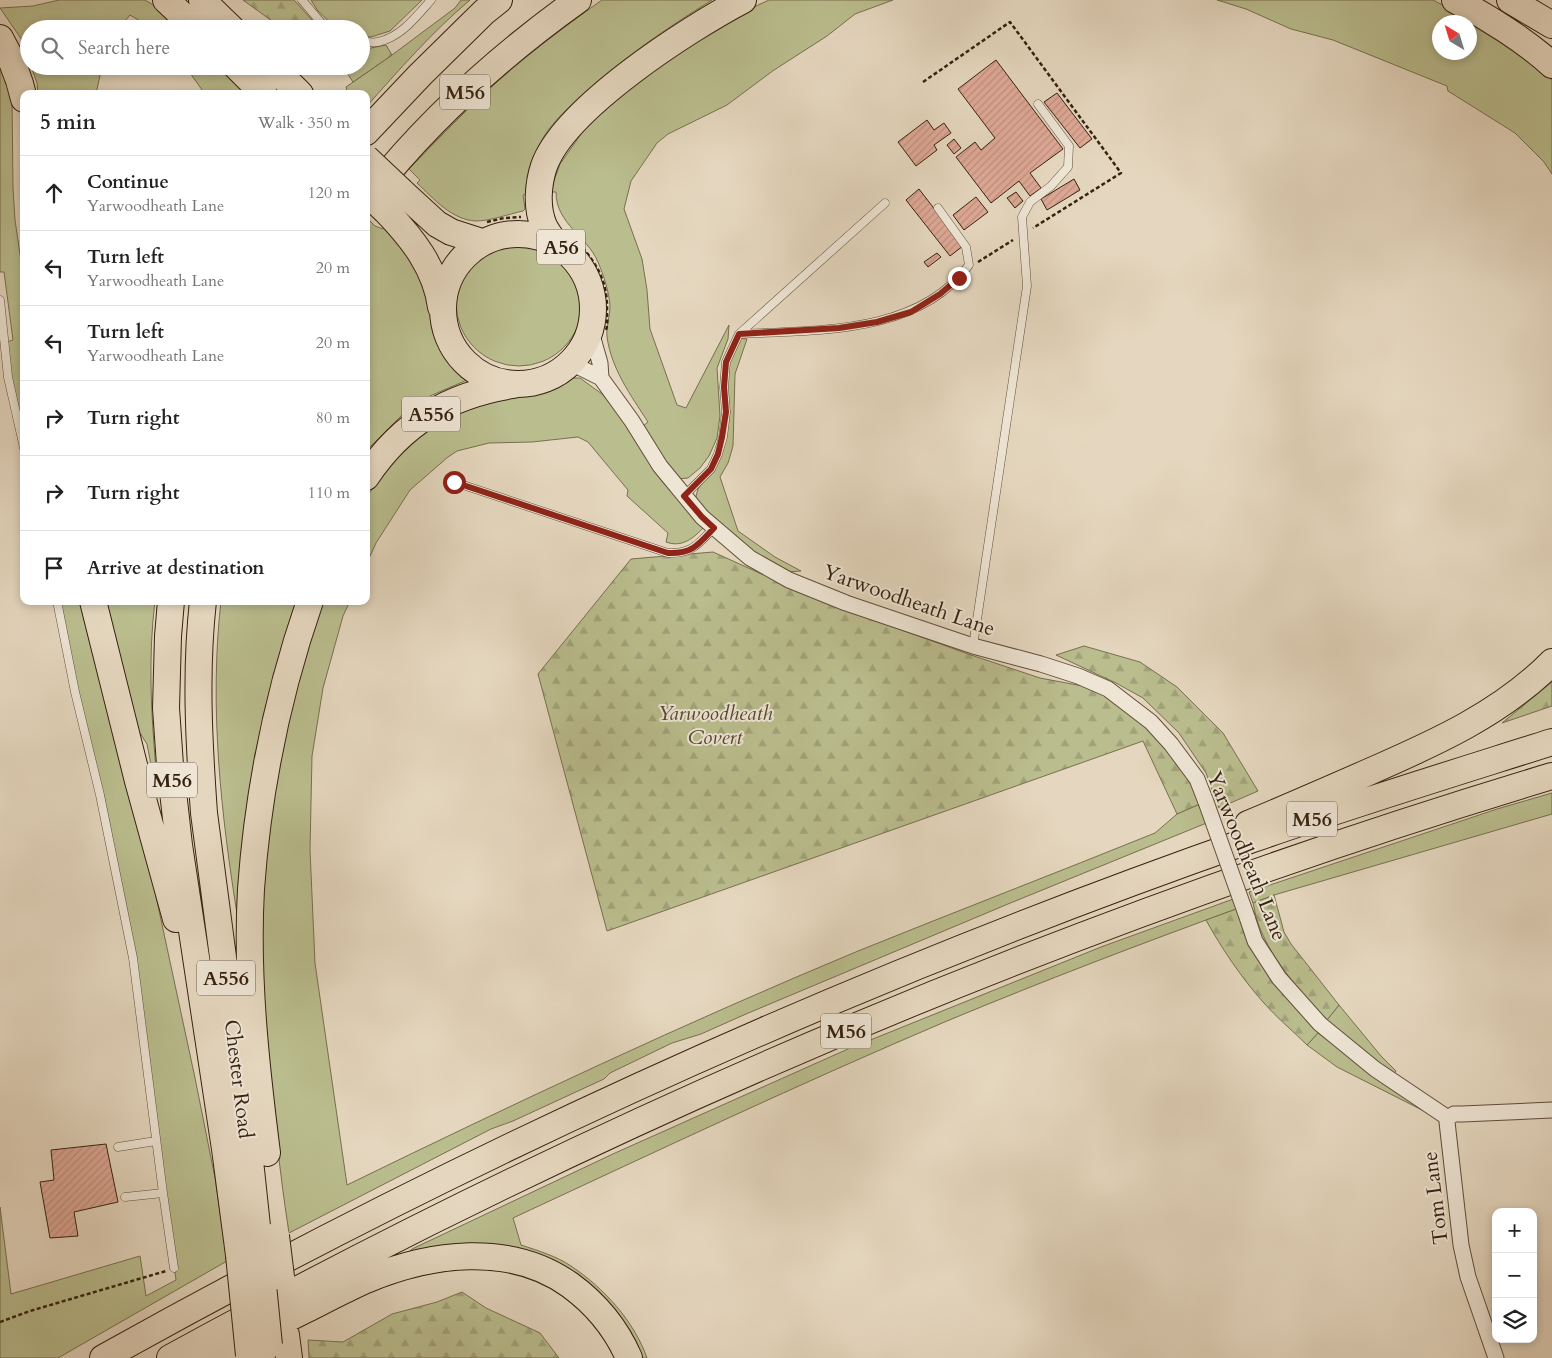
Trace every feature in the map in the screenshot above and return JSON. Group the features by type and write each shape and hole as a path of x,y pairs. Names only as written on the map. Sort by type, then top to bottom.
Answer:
{"highway":[{"path":"166,0 187,20"},
{"name":"M56","path":"370,128 484,12 500,0"},
{"name":"M56","path":"384,200 413,145 483,74 578,0"},
{"path":"562,238 544,225 539,205 540,184 544,166 567,129 586,110 660,52 698,26 743,0"},
{"path":"1455,0 1509,33 1544,57 1552,65"},
{"path":"1510,0 1552,25"},
{"path":"207,1 224,20"},
{"path":"0,38 20,79 22,90"},
{"path":"245,75 260,90"},
{"path":"281,75 296,90"},
{"name":"A56","path":"370,167 384,200 425,260 440,296 447,336 458,355 474,370 494,380 516,384 539,381 560,371 577,355 584,342 597,332 593,315 592,293 584,273 562,238 524,234 451,232 437,224 384,200 370,194"},
{"name":"A56","path":"442,315 445,291 451,274 470,251 481,233"},
{"name":"A556","path":"370,472 393,444 413,425 437,409 462,397 487,389 516,384"},
{"path":"94,605 138,781 175,916 196,958"},
{"name":"M56","path":"171,605 166,708 170,765 178,845 196,958"},
{"name":"Chester Road","path":"203,605 200,626 199,712 204,813 247,1142 258,1245 274,1353"},
{"name":"A556","path":"274,1353 258,1245 256,1062 252,1007 251,890 265,777 274,728 288,672 309,605"},
{"path":"1075,904 1221,836 1420,750 1495,708 1542,673 1552,662"},
{"name":"M56","path":"103,1358 178,1316 350,1226 554,1125 775,1025 1075,904 1252,839 1552,742"},
{"name":"M56","path":"170,1358 361,1257 530,1173 666,1109 893,1011 1188,896 1332,846 1552,776"},
{"name":"Chester Road","path":"196,958 258,1245"},
{"path":"210,1358 367,1280 437,1259 489,1256 517,1261 540,1268 561,1279 582,1294 599,1310 614,1331 629,1358"}],"street":[{"name":"Yarwoodheath Lane","path":"597,332 602,378 660,466 702,517 750,558 789,580 846,603 973,646 1078,676 1108,689 1151,722 1171,744 1196,779 1256,941 1279,978 1320,1024 1375,1069 1448,1118"},
{"path":"566,365 579,368 602,378"},
{"path":"1448,1118 1454,1114 1552,1110"},
{"name":"Tom Lane","path":"1448,1118 1461,1245 1468,1277 1496,1358"}],"lane":[{"path":"302,0 319,20"},
{"path":"370,42 376,42 400,32 417,17 431,0"},
{"path":"973,646 1027,286 1022,217 1030,202 1051,186 1068,168 1069,146 1038,104"},
{"path":"684,496 711,469 718,454 726,412 724,387 726,362 739,334 885,203"},
{"path":"739,334 839,328 877,322 911,312 940,294 959,278 969,265 966,247 938,208"},
{"path":"0,300 8,377 20,430"},
{"path":"454,482 668,553 680,554 690,550 698,545 714,528"},
{"path":"58,605 100,795 133,958 162,1193 174,1268"},
{"path":"118,1147 156,1141"},
{"path":"126,1197 162,1193"}],"path":[{"path":"923,82 1010,22 1121,173 966,270"},
{"path":"481,233 504,218 528,217"},
{"path":"562,238 591,256 604,284 608,300 608,323 597,332"},
{"path":"0,1322 30,1311 174,1268"}],"green space":[{"path":"59,0 145,0 162,12 167,20 139,20 130,15 126,20 20,20 20,37 0,8 33,6"},
{"path":"243,0 294,0 312,20 271,20"},
{"path":"311,0 422,0 390,31 371,37 370,20 328,20 318,11"},
{"path":"461,0 470,0 429,38 370,102 370,90 347,90 346,87 363,75 370,75 370,70 455,8"},
{"path":"602,0 712,0 614,68 583,94 556,121 544,136 536,153 528,194 523,195 525,209 523,211 493,219 476,221 459,217 444,208 417,183 420,180 409,169 499,80 571,22"},
{"path":"769,0 893,0 855,14 827,36 774,70 727,105 668,134 657,143 631,181 624,209 642,259 650,329 677,405 686,408 729,325 728,339 717,368 720,416 717,438 709,456 700,468 688,478 677,479 643,426 648,422 617,371 607,337 609,301 606,284 598,262 561,213 557,203 556,192 550,192 560,164 586,127 634,85 691,45"},
{"path":"1217,0 1433,0 1462,15 1432,15 1432,60 1477,60 1477,24 1523,55 1552,80 1552,174 1544,162 1515,133 1448,91 1447,86 1333,40 1291,29 1246,9"},
{"path":"386,45 392,55 370,70 370,48"},
{"path":"0,62 12,97 13,188 20,254 20,418 11,375 7,342 13,340 4,272 0,272"},
{"path":"34,75 100,75 97,90 38,90"},
{"path":"191,75 227,75 241,90 202,90"},
{"path":"348,75 363,75 353,82"},
{"path":"370,221 375,226 383,229 386,226 405,247 433,309 438,332 448,353 474,377 430,396 406,411 370,447"},
{"path":"519,240 543,245 563,259 577,279 582,303 577,327 563,347 543,361 519,366 495,361 475,347 461,327 456,303 461,279 475,259 495,245"},
{"path":"738,338 747,339 735,374 733,446 728,463 720,477 738,531 775,557 801,571 788,572 764,560 722,530 698,503 696,496 698,489 719,459 727,364"},
{"path":"569,378 580,378 602,394 627,424 661,480 704,527 696,535 682,543 672,544 666,542 668,533 627,496 628,490 588,442 578,437 532,442 489,443 457,451 410,490 376,543 370,556 370,492 389,465 433,425 506,393 535,390"},
{"name":"Yarwoodheath Covert","path":"713,552 817,599 1040,678 1088,687 1120,703 1152,728 1185,770 1202,803 1177,814 1143,741 607,931 538,674 631,559"},
{"path":"60,605 84,605 146,850 215,1178 227,1261 58,1358 0,1358 0,1207 11,1294 140,1256 146,1296 176,1280 142,1018"},
{"path":"105,605 155,605 151,685 156,769 152,770 147,744 138,730"},
{"path":"221,605 296,605 238,920 226,841 219,761 216,681"},
{"path":"321,605 348,605 343,616 323,688 312,756 310,850 315,963 347,1185 537,1094 729,1006 858,951 1155,833 1177,814 1202,803 1209,822 1008,904 701,1034 672,1043 610,1073 604,1079 513,1121 491,1129 289,1233 265,1014 262,967 263,897 267,839 284,736"},
{"path":"1084,646 1140,662 1177,687 1223,733 1258,791 1219,808 1206,773 1179,733 1143,698 1056,655"},
{"path":"1552,682 1552,706 1502,723"},
{"path":"1552,793 1552,814 1274,895 1253,903 1249,892 1497,809"},
{"path":"1274,895 1284,932 1291,944 1339,1005 1327,1020 1280,964 1259,926 1253,903"},
{"path":"1236,898 1239,908 1092,963 947,1021 783,1093 513,1218 521,1245 565,1262 595,1284 606,1295 626,1318 647,1358 638,1358 585,1284 411,1254 410,1251 412,1249 615,1153 848,1049 1101,947"},
{"path":"1239,908 1300,1008 1318,1033 1307,1045 1274,1014 1255,992 1232,962 1206,920"},
{"path":"1339,1005 1381,1056 1396,1071 1394,1074 1358,1047 1327,1020"},
{"path":"1318,1033 1426,1112 1337,1067 1307,1045"},
{"path":"462,1292 486,1308 540,1333 559,1358 309,1358 308,1340 343,1342 392,1314 437,1302"}],"building":[{"path":"996,60 1063,149 1030,173 1041,188 1030,196 1019,181 991,203 956,157 975,142 981,150 995,138 958,89"},
{"path":"1057,93 1092,139 1080,148 1044,102"},
{"path":"927,120 934,130 944,123 951,133 934,145 937,150 916,166 898,142"},
{"path":"954,139 961,148 954,154 947,145"},
{"path":"1074,179 1080,190 1047,210 1041,199"},
{"path":"919,189 963,246 950,256 906,200"},
{"path":"1016,192 1023,201 1015,208 1007,198"},
{"path":"976,197 988,212 964,230 953,215"},
{"path":"937,253 941,257 928,267 924,262"},
{"path":"106,1144 118,1202 74,1212 78,1236 50,1238 40,1182 54,1180 51,1150"}],"route":[{"path":"454,482 668,553 680,554 690,550 698,545 714,528 684,496 711,469 718,454 726,412 724,387 726,362 739,334 839,328 877,322 911,312 940,294 959,278"}]}
